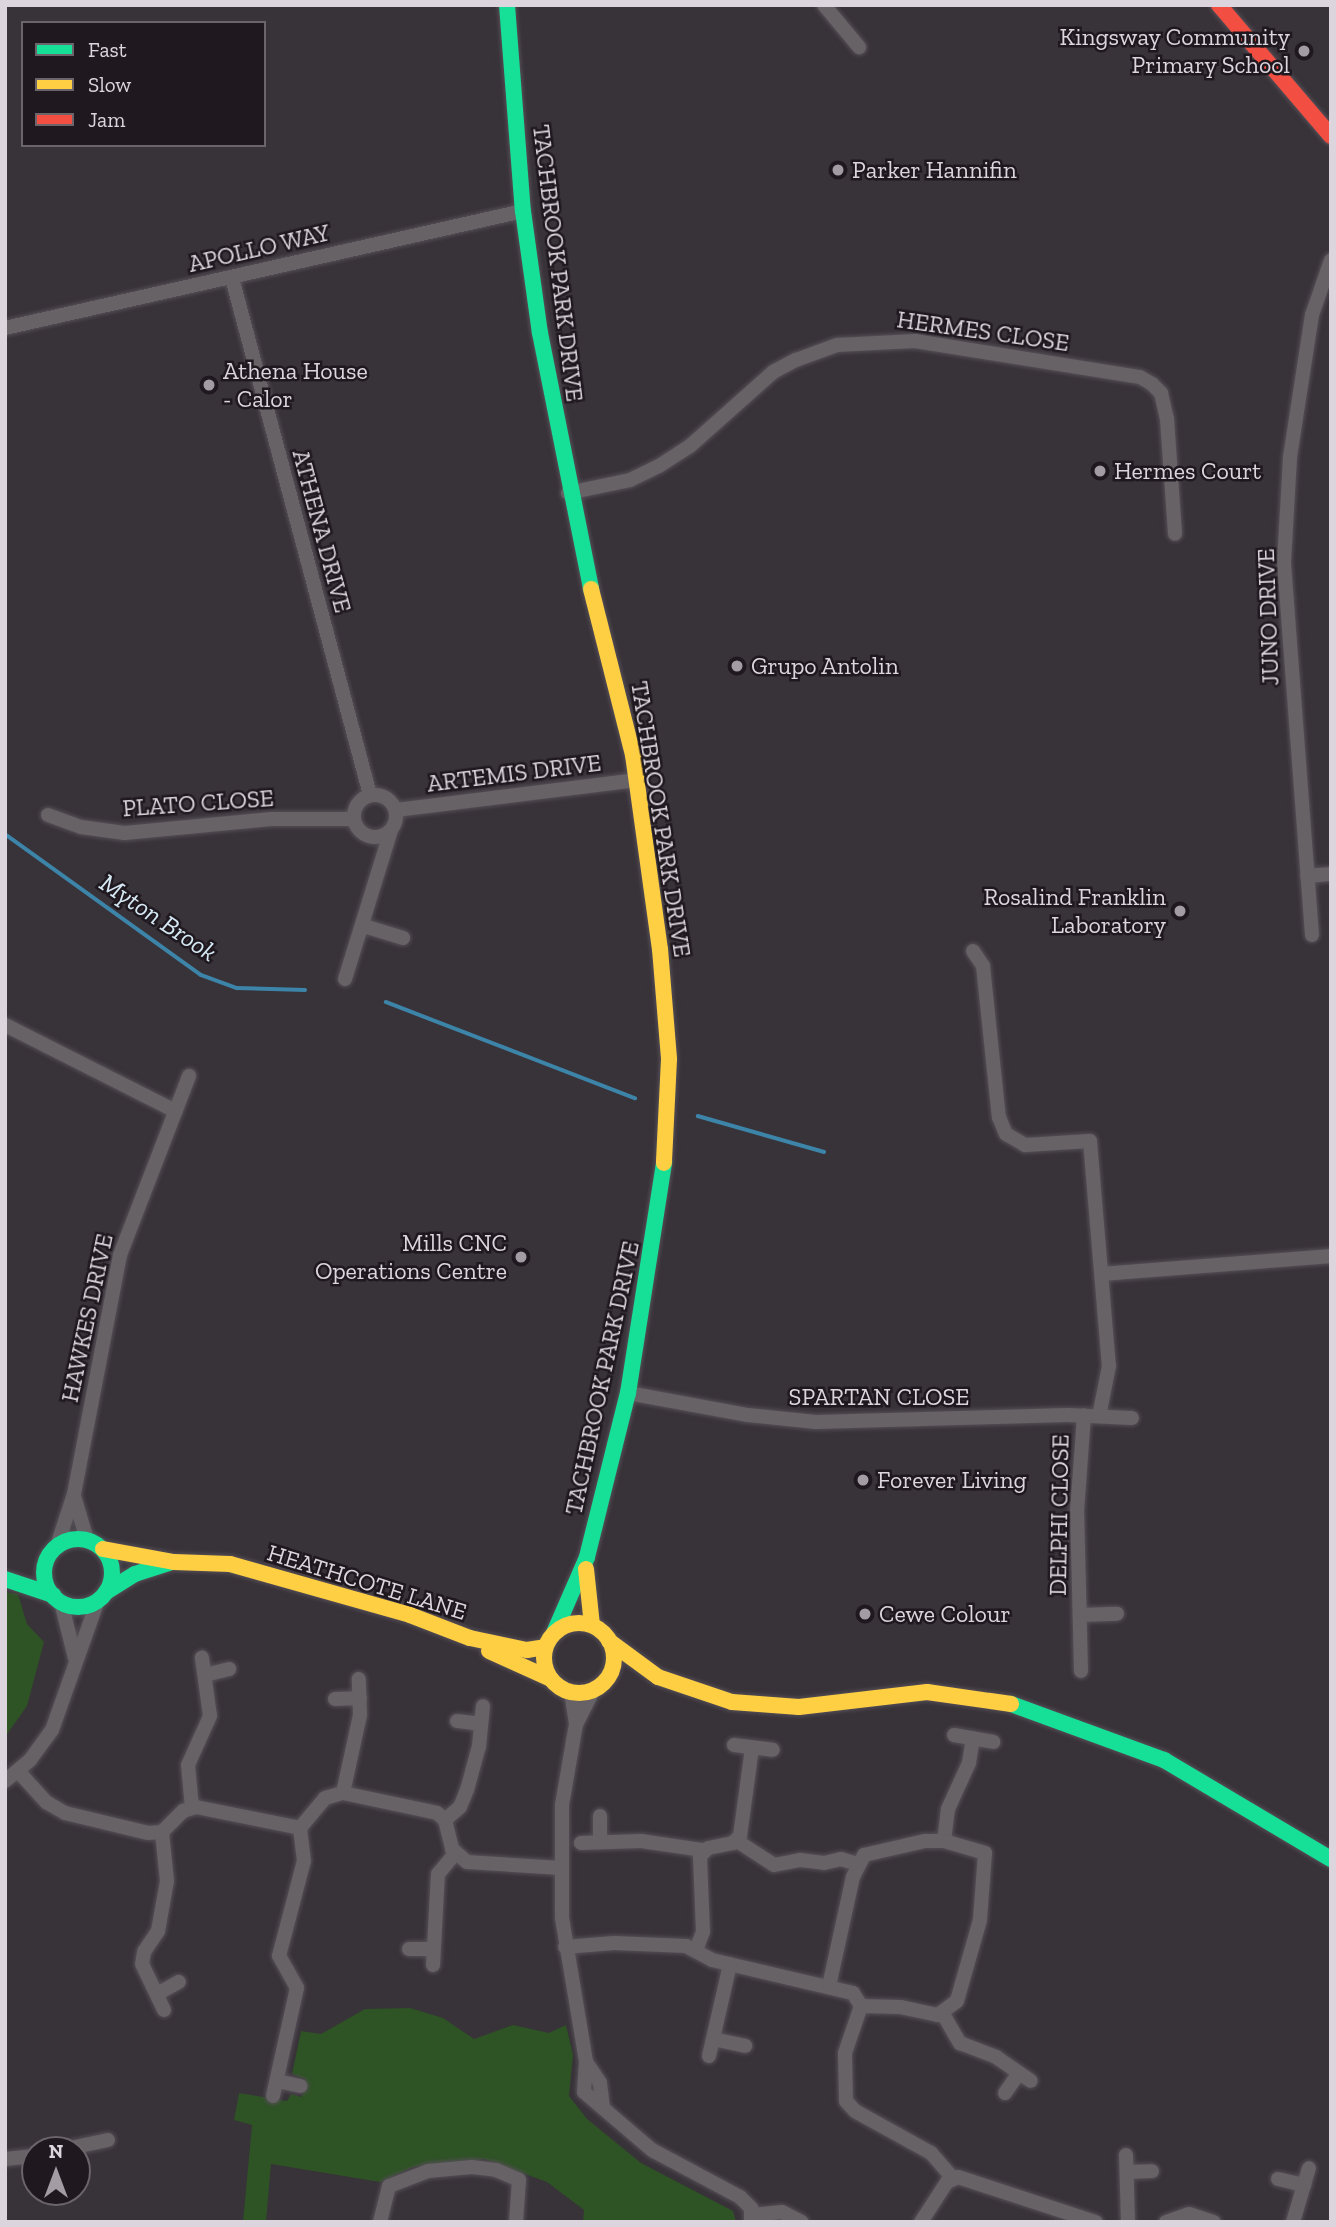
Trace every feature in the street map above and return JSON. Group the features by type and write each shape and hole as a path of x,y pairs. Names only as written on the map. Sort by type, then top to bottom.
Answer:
{"street":[{"name":"TACHBROOK PARK DRIVE","path":"507,5 523,211 568,493 637,780 665,988 669,1086 662,1191 628,1392 587,1557 550,1640"},
{"path":"824,5 859,47"},
{"path":"1219,5 1331,136"},
{"name":"APOLLO WAY","path":"5,328 523,211"},
{"name":"JUNO DRIVE","path":"1312,935 1284,562 1290,457 1312,315 1331,260"},
{"name":"ATHENA DRIVE","path":"232,278 370,794"},
{"name":"HERMES CLOSE","path":"568,493 630,480 659,466 690,446 773,372 796,359 837,345 915,341 1140,377 1152,384 1161,393 1167,419 1175,534"},
{"name":"ARTEMIS DRIVE","path":"396,810 637,780"},
{"path":"345,979 364,926 375,870 396,810 389,799 370,794 356,806 354,819 367,836 375,870"},
{"name":"PLATO CLOSE","path":"48,815 81,827 125,833 271,820 354,819"},
{"path":"367,836 380,836 391,830"},
{"path":"1307,876 1331,874"},
{"path":"364,926 403,938"},
{"path":"973,951 984,972 1002,1128 1010,1138 1026,1145 1090,1141 1109,1366 1099,1416"},
{"path":"5,1025 175,1111"},
{"name":"HAWKES DRIVE","path":"57,1546 74,1494 120,1255 189,1076"},
{"path":"1102,1274 1331,1256"},
{"name":"SPARTAN CLOSE","path":"628,1392 748,1415 816,1423 1084,1415 1132,1418"},
{"name":"DELPHI CLOSE","path":"1080,1671 1077,1511 1084,1415"},
{"name":"HAWKES DRIVE","path":"74,1494 87,1540"},
{"path":"5,1578 45,1563 57,1546 87,1540 103,1549 112,1569 75,1660 52,1730 18,1771 5,1781"},
{"name":"HEATHCOTE LANE","path":"103,1549 174,1562 244,1568 421,1619 470,1638 527,1650 550,1640"},
{"name":"TACHBROOK PARK DRIVE","path":"587,1557 592,1625"},
{"name":"HEATHCOTE LANE","path":"102,1596 135,1574 174,1562"},
{"path":"45,1563 47,1585 57,1599 75,1660"},
{"path":"5,1578 79,1606 102,1596"},
{"name":"DELPHI CLOSE","path":"1080,1615 1117,1614"},
{"path":"551,1679 544,1661 550,1640 575,1623 592,1625 658,1677 712,1697 772,1707 828,1705 927,1692 1010,1703 1090,1728 1164,1760 1331,1860"},
{"path":"470,1638 571,1692 594,1689"},
{"path":"609,1641 613,1661 609,1675 594,1689 576,1724 563,1790 561,1868 565,1947 586,2063 600,2082 604,2106 652,2150 740,2197 752,2218 782,2212 802,2222"},
{"path":"192,1808 188,1766 210,1716 202,1658"},
{"path":"205,1675 229,1669"},
{"path":"609,1675 658,1677"},
{"path":"343,1793 360,1698 359,1679"},
{"path":"571,1692 576,1724"},
{"path":"335,1699 360,1698"},
{"path":"445,1820 462,1801 475,1765 483,1706"},
{"path":"457,1721 481,1724"},
{"path":"954,1735 993,1742"},
{"path":"943,1841 948,1809 969,1763 973,1738"},
{"path":"734,1745 773,1750"},
{"path":"737,1841 743,1829 752,1748"},
{"path":"18,1771 46,1802 65,1813 162,1832 192,1808 300,1828"},
{"path":"300,1828 325,1798 343,1793 438,1813 445,1820 455,1854 467,1862 561,1868"},
{"path":"600,1816 600,1842"},
{"path":"274,2096 297,1988 279,1956 305,1855 300,1828"},
{"path":"162,1832 167,1881 158,1931 144,1952 142,1964 164,2010"},
{"path":"581,1843 640,1841 703,1850 737,1841 774,1865 800,1860 824,1863 841,1859 857,1864"},
{"path":"829,1986 857,1864 874,1849 943,1841 980,1850 986,1857 980,1920 960,1995 943,2014"},
{"path":"696,1950 703,1932 700,1861 703,1850"},
{"path":"433,1965 438,1874 455,1854"},
{"path":"565,1947 614,1943 682,1945 730,1964 853,1993 861,2006"},
{"path":"409,1949 433,1949"},
{"path":"709,2056 730,1964"},
{"path":"156,1994 179,1982"},
{"path":"861,2006 943,2014"},
{"path":"861,2006 845,2053 846,2101 855,2111 932,2153 953,2178"},
{"path":"943,2014 960,2043 987,2052 1025,2077 1005,2093"},
{"path":"713,2039 745,2046"},
{"path":"277,2081 300,2086"},
{"path":"91,2144 108,2140"},
{"path":"1126,2155 1128,2222"},
{"path":"380,2222 389,2186 428,2171 472,2167 517,2178 516,2222"},
{"path":"1293,2222 1309,2168"},
{"path":"1127,2172 1153,2171"},
{"path":"921,2222 953,2178 963,2177 1070,2219 1096,2222"},
{"path":"1279,2179 1304,2185"},
{"path":"1166,2222 1189,2214 1214,2222"}],"green space":[{"path":"5,1592 18,1594 27,1624 44,1642 27,1706 5,1737"},
{"path":"410,2008 443,2018 474,2039 513,2025 549,2033 566,2025 573,2055 569,2096 587,2119 641,2163 733,2211 736,2222 583,2222 584,2210 547,2182 484,2159 413,2167 380,2182 271,2164 266,2222 243,2222 252,2125 234,2120 239,2093 287,2101 291,2094 302,2097 305,2079 292,2074 301,2031 321,2034 365,2009"}],"waterway":[{"name":"Myton Brook","path":"5,834 201,975 237,988 305,990"},
{"name":"Myton Brook","path":"386,1002 635,1098"},
{"name":"Myton Brook","path":"698,1116 824,1152"}],"traffic: fast":[{"path":"507,5 523,211 540,333 591,589"},
{"path":"554,1633 587,1557 628,1393 664,1163"},
{"path":"78,1539 91,1542 102,1549 109,1560 112,1573 109,1586 102,1597 91,1604 78,1607 65,1604 54,1597 47,1586 44,1573 47,1560 54,1549 65,1542 78,1539"},
{"path":"106,1592 135,1574 169,1563"},
{"path":"5,1579 53,1595"},
{"path":"1011,1704 1164,1760 1331,1859"}],"traffic: slow":[{"path":"591,589 633,755 660,949 669,1059 664,1163"},
{"path":"103,1549 174,1562 230,1564 410,1615 470,1638 527,1650 545,1647"},
{"path":"586,1569 592,1625"},
{"path":"579,1623 598,1629 608,1639 614,1658 608,1677 598,1687 579,1693 560,1687 550,1677 544,1658 550,1639 560,1629 579,1623"},
{"path":"609,1641 658,1677 732,1702 799,1707 927,1692 1011,1704"},
{"path":"489,1651 551,1679"}],"traffic: jam":[{"path":"1219,5 1331,136"}],"place":[{"name":"Kingsway Community Primary School","path":"1304,51"},
{"name":"Parker Hannifin","path":"838,170"},
{"name":"Athena House - Calor","path":"209,385"},
{"name":"Hermes Court","path":"1100,471"},
{"name":"Grupo Antolin","path":"737,666"},
{"name":"Rosalind Franklin Laboratory","path":"1180,911"},
{"name":"Mills CNC Operations Centre","path":"521,1257"},
{"name":"Forever Living","path":"863,1480"},
{"name":"Cewe Colour","path":"865,1614"}]}
